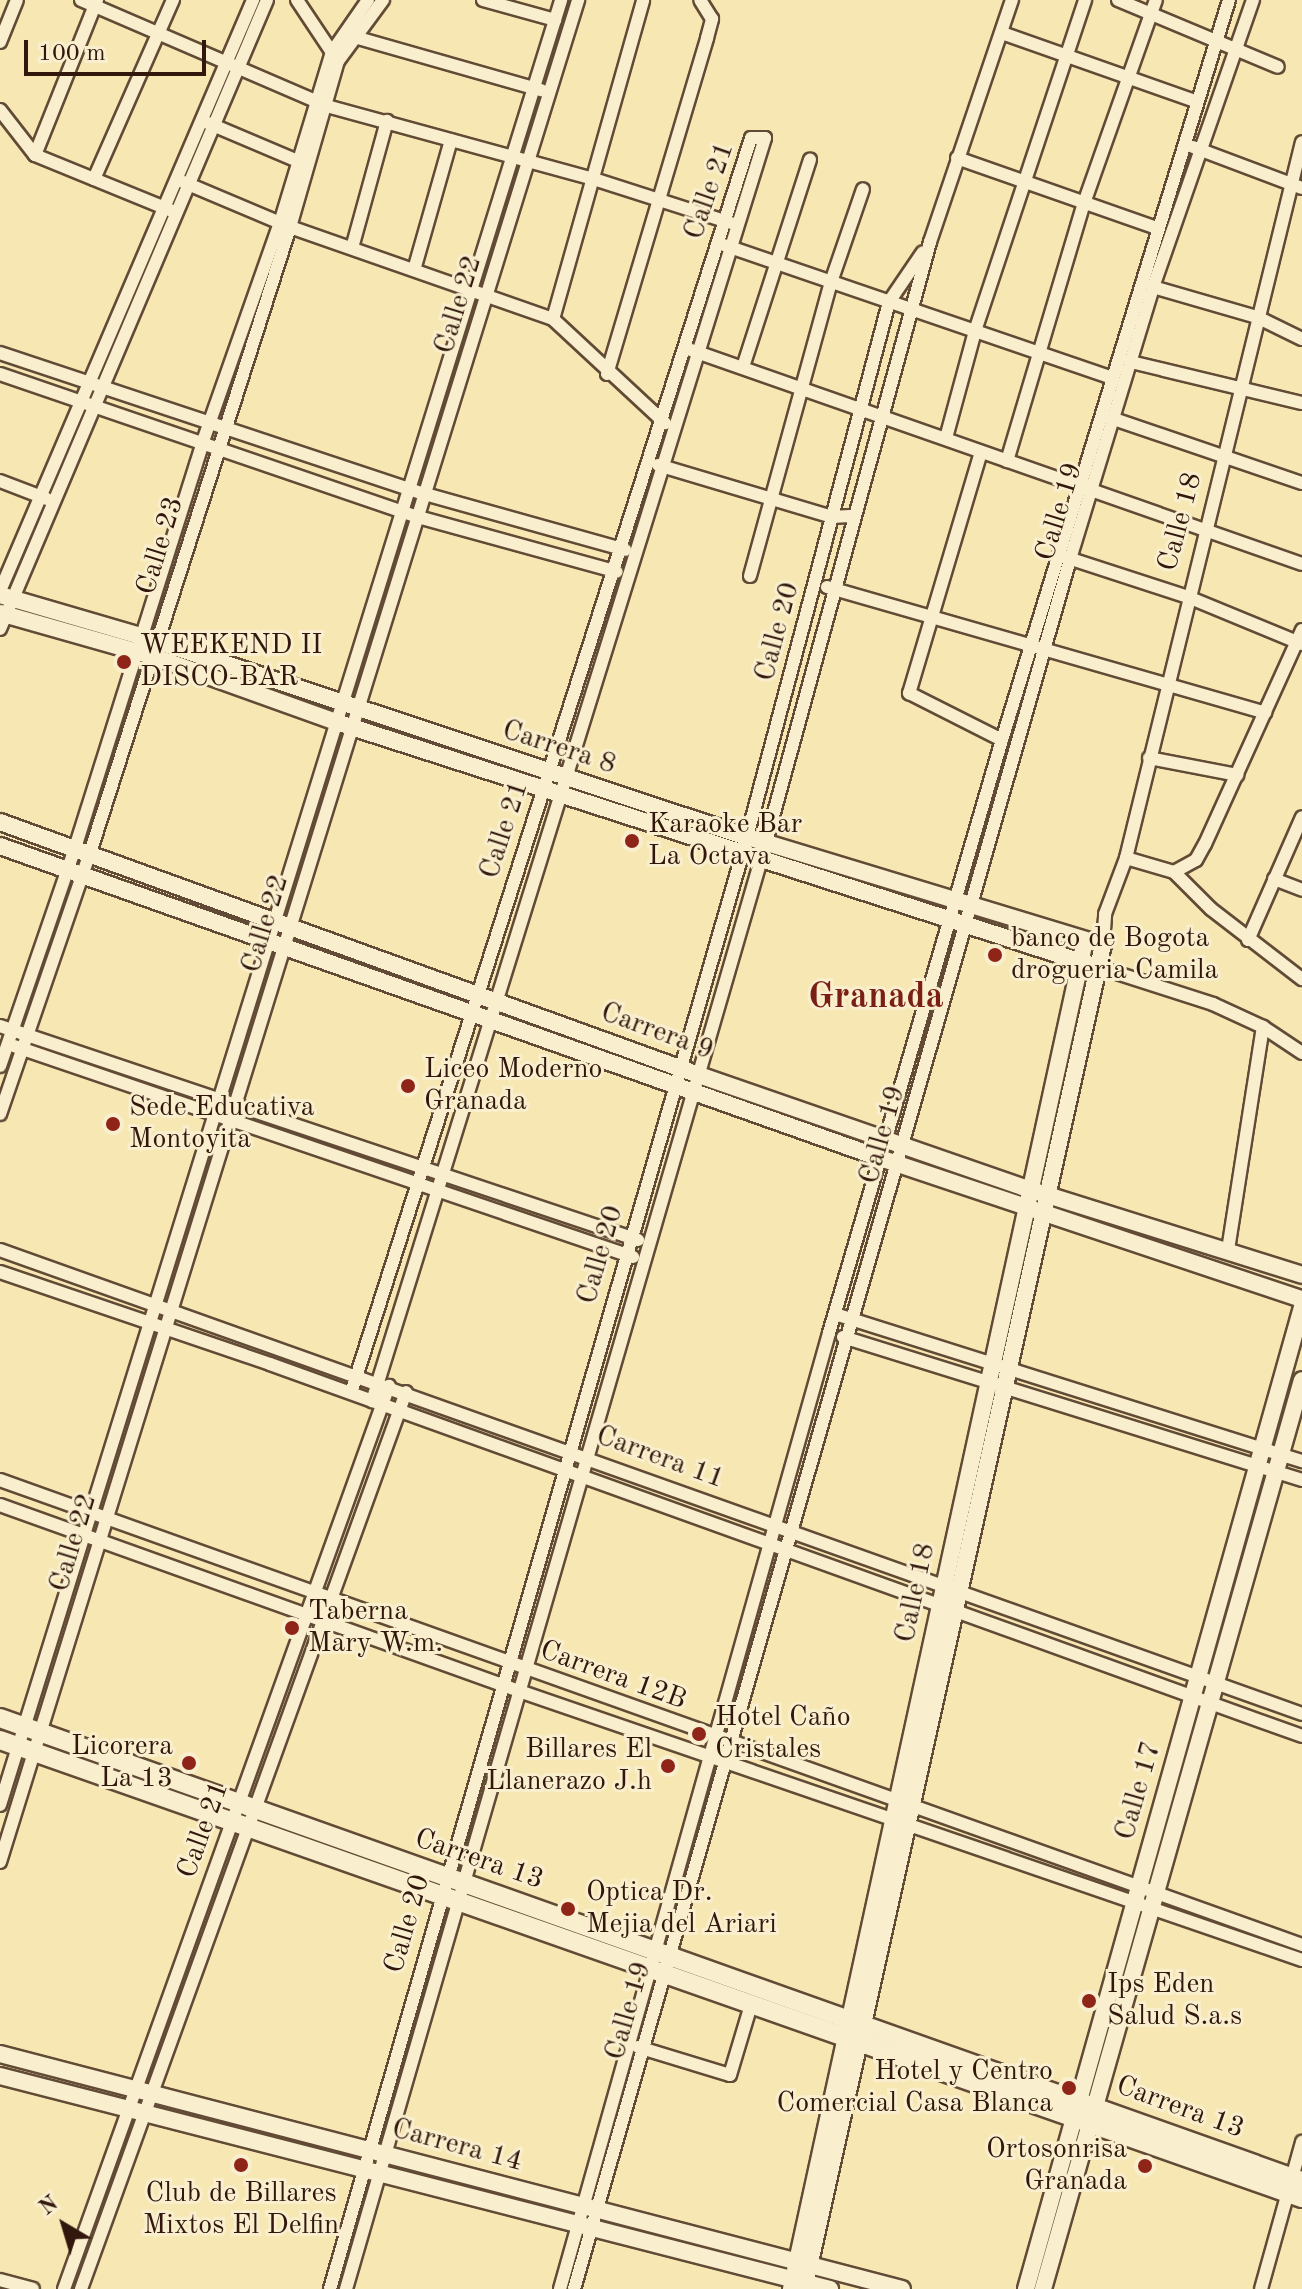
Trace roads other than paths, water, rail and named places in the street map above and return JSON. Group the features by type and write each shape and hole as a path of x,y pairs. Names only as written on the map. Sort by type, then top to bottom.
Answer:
{"main road":[{"name":"Carrera 13","path":"0,1718 243,1816"},
{"name":"Carrera 13","path":"0,1740 243,1816 1296,2187"},
{"name":"Carrera 13","path":"660,1963 751,2005 855,2032"}],"street":[{"path":"81,0 96,3 323,104 594,179 738,225"},
{"path":"94,179 173,0"},
{"path":"3,607 40,497 183,181 232,65 253,0"},
{"path":"232,65 267,0"},
{"path":"297,0 335,57"},
{"name":"Calle 23","path":"350,36 368,0"},
{"name":"Calle 23","path":"0,1114 147,647 217,448 217,427 285,225 335,57 383,0"},
{"path":"483,0 555,20"},
{"name":"Calle 22","path":"350,706 409,488 561,0"},
{"name":"Calle 22","path":"32,1730 84,1534 219,1100 276,945 344,724 418,517 578,0"},
{"path":"553,319 643,0"},
{"path":"607,374 662,199 712,19 700,0"},
{"name":"Calle 20","path":"347,2285 376,2152 451,1890 502,1684 562,1471 630,1239 764,850 930,242 1012,0"},
{"path":"946,438 975,331 1085,0"},
{"path":"1118,0 1278,67"},
{"path":"1007,461 1084,203 1156,0"},
{"name":"Calle 19","path":"574,2289 612,2105 629,2044 704,1838 967,925 964,904 1001,744 1086,485 1106,416 1112,378 1195,101 1229,0"},
{"name":"Calle 19","path":"1106,416 1131,362 1153,287 1253,0"},
{"path":"0,42 15,1"},
{"path":"35,155 96,3"},
{"path":"1002,33 1195,101"},
{"path":"350,36 550,92"},
{"name":"Calle 23","path":"285,225 300,162 323,104"},
{"path":"0,110 35,155 170,210"},
{"path":"352,248 387,121"},
{"path":"208,122 300,162"},
{"name":"Calle 21","path":"81,2289 137,2112 243,1816 384,1384 443,1172 765,138 751,138 351,1393"},
{"path":"414,270 451,140"},
{"name":"Calle 18","path":"952,1588 1005,1388 1044,1214 1039,1192 1085,941 1105,914 1126,858 1166,684 1243,390 1257,317 1297,185 1302,142"},
{"path":"1183,144 1297,185"},
{"path":"957,158 1157,228"},
{"path":"743,367 810,160"},
{"path":"183,181 285,225 487,293 553,319 607,374 661,421 675,427"},
{"path":"750,576 831,282 863,189"},
{"path":"3,607 54,502 103,387 170,210"},
{"name":"Calle 20","path":"451,1890 519,1691 649,1243 745,844 889,302 930,242"},
{"path":"718,243 1112,378"},
{"path":"1153,287 1257,317 1302,339"},
{"path":"684,348 1007,461 1086,485 1302,564"},
{"path":"0,353 425,494 636,553"},
{"path":"1131,362 1302,403"},
{"path":"0,374 402,512 629,575"},
{"path":"1106,416 1302,483"},
{"name":"Calle 23","path":"147,647 202,444 217,427"},
{"path":"981,452 909,693 1001,744"},
{"path":"648,460 832,517 854,516"},
{"path":"0,481 54,502"},
{"path":"1064,556 1301,638 1196,860 1174,872"},
{"name":"Calle 19","path":"590,2208 626,2109 643,2049 687,1836 829,1333 950,920 964,904 1008,783 1046,648 1064,556"},
{"path":"816,583 1265,713"},
{"name":"Carrera 8","path":"3,607 350,706 546,780 764,850 1103,945"},
{"name":"Carrera 8","path":"147,647 344,724 546,780"},
{"path":"1011,716 1026,721"},
{"path":"1149,758 1237,775"},
{"path":"1248,940 1302,817"},
{"name":"Carrera 9","path":"0,822 283,924 475,1005 491,1020 886,1140 1302,1275"},
{"name":"Carrera 9","path":"0,846 276,945 475,1005 497,1002 880,1158 1302,1299"},
{"name":"Carrera 8","path":"764,850 950,920 1098,967"},
{"path":"1126,858 1174,872 1248,940 1302,979"},
{"name":"Calle 23","path":"0,1066 6,1028 75,874"},
{"path":"1274,879 1302,890"},
{"name":"Calle 18","path":"798,2285 948,1608 988,1382 1026,1209 1039,1192 1098,967 1105,914"},
{"name":"Calle 22","path":"0,1862 26,1749 101,1538 166,1329 236,1103 276,945"},
{"path":"1098,967 1213,1004 1263,1027 1302,1053"},
{"path":"1228,1250 1263,1027"},
{"path":"6,1028 649,1243"},
{"path":"4,1043 214,1117 643,1260"},
{"name":"Carrera 11","path":"0,1250 357,1374 1302,1714"},
{"name":"Carrera 11","path":"0,1272 351,1393 786,1552 1118,1666 1302,1736"},
{"name":"Calle 17","path":"1043,2289 1136,1896 1302,1307"},
{"path":"835,1314 1302,1461"},
{"path":"829,1333 1302,1480"},
{"path":"913,1359 921,1341"},
{"name":"Calle 17","path":"1026,2289 1154,1900 1302,1380"},
{"name":"Calle 21","path":"243,1816 324,1619 406,1392"},
{"path":"436,1425 443,1405"},
{"name":"Carrera 12B","path":"0,1480 731,1744 902,1813 1136,1896 1302,1945"},
{"name":"Carrera 12B","path":"0,1505 101,1538 519,1691 726,1760 902,1813"},
{"path":"1118,1666 1123,1648"},
{"path":"729,1686 747,1689"},
{"name":"Calle 22","path":"0,1805 26,1749"},
{"path":"687,1836 704,1838"},
{"name":"Carrera 12B","path":"1154,1900 1302,1960"},
{"path":"629,2044 730,2075 751,2005"},
{"name":"Carrera 14","path":"0,2056 902,2289"},
{"name":"Carrera 14","path":"0,2076 761,2271 798,2285 830,2289"},
{"path":"612,2105 626,2109"},
{"name":"Calle 21","path":"64,2289 137,2112"},
{"path":"1261,2289 1296,2187 1302,2142"},
{"name":"Calle 20","path":"332,2283 371,2171"},
{"name":"Calle 19","path":"560,2289 585,2226"},
{"path":"677,2250 682,2232"},
{"path":"761,2271 765,2254"},
{"path":"0,2280 33,2289"},
{"path":"332,2283 347,2285"}],"place":[{"name":"WEEKEND II DISCO-BAR","path":"124,662"},
{"name":"Karaoke Bar La Octava","path":"632,841"},
{"name":"banco de Bogota drogueria Camila","path":"995,955"},
{"name":"Liceo Moderno Granada","path":"408,1086"},
{"name":"Sede Educativa Montoyita","path":"113,1124"},
{"name":"Taberna Mary W.m.","path":"292,1628"},
{"name":"Hotel Caño Cristales","path":"699,1734"},
{"name":"Licorera La 13","path":"189,1763"},
{"name":"Billares El Llanerazo J.h","path":"668,1766"},
{"name":"Optica Dr. Mejia del Ariari","path":"568,1909"},
{"name":"Ips Eden Salud S.a.s","path":"1089,2001"},
{"name":"Hotel y Centro Comercial Casa Blanca","path":"1069,2088"},
{"name":"Club de Billares Mixtos El Delfin","path":"241,2165"},
{"name":"Ortosonrisa Granada","path":"1145,2166"}],"district":[{"name":"Granada","path":"876,999"}]}
